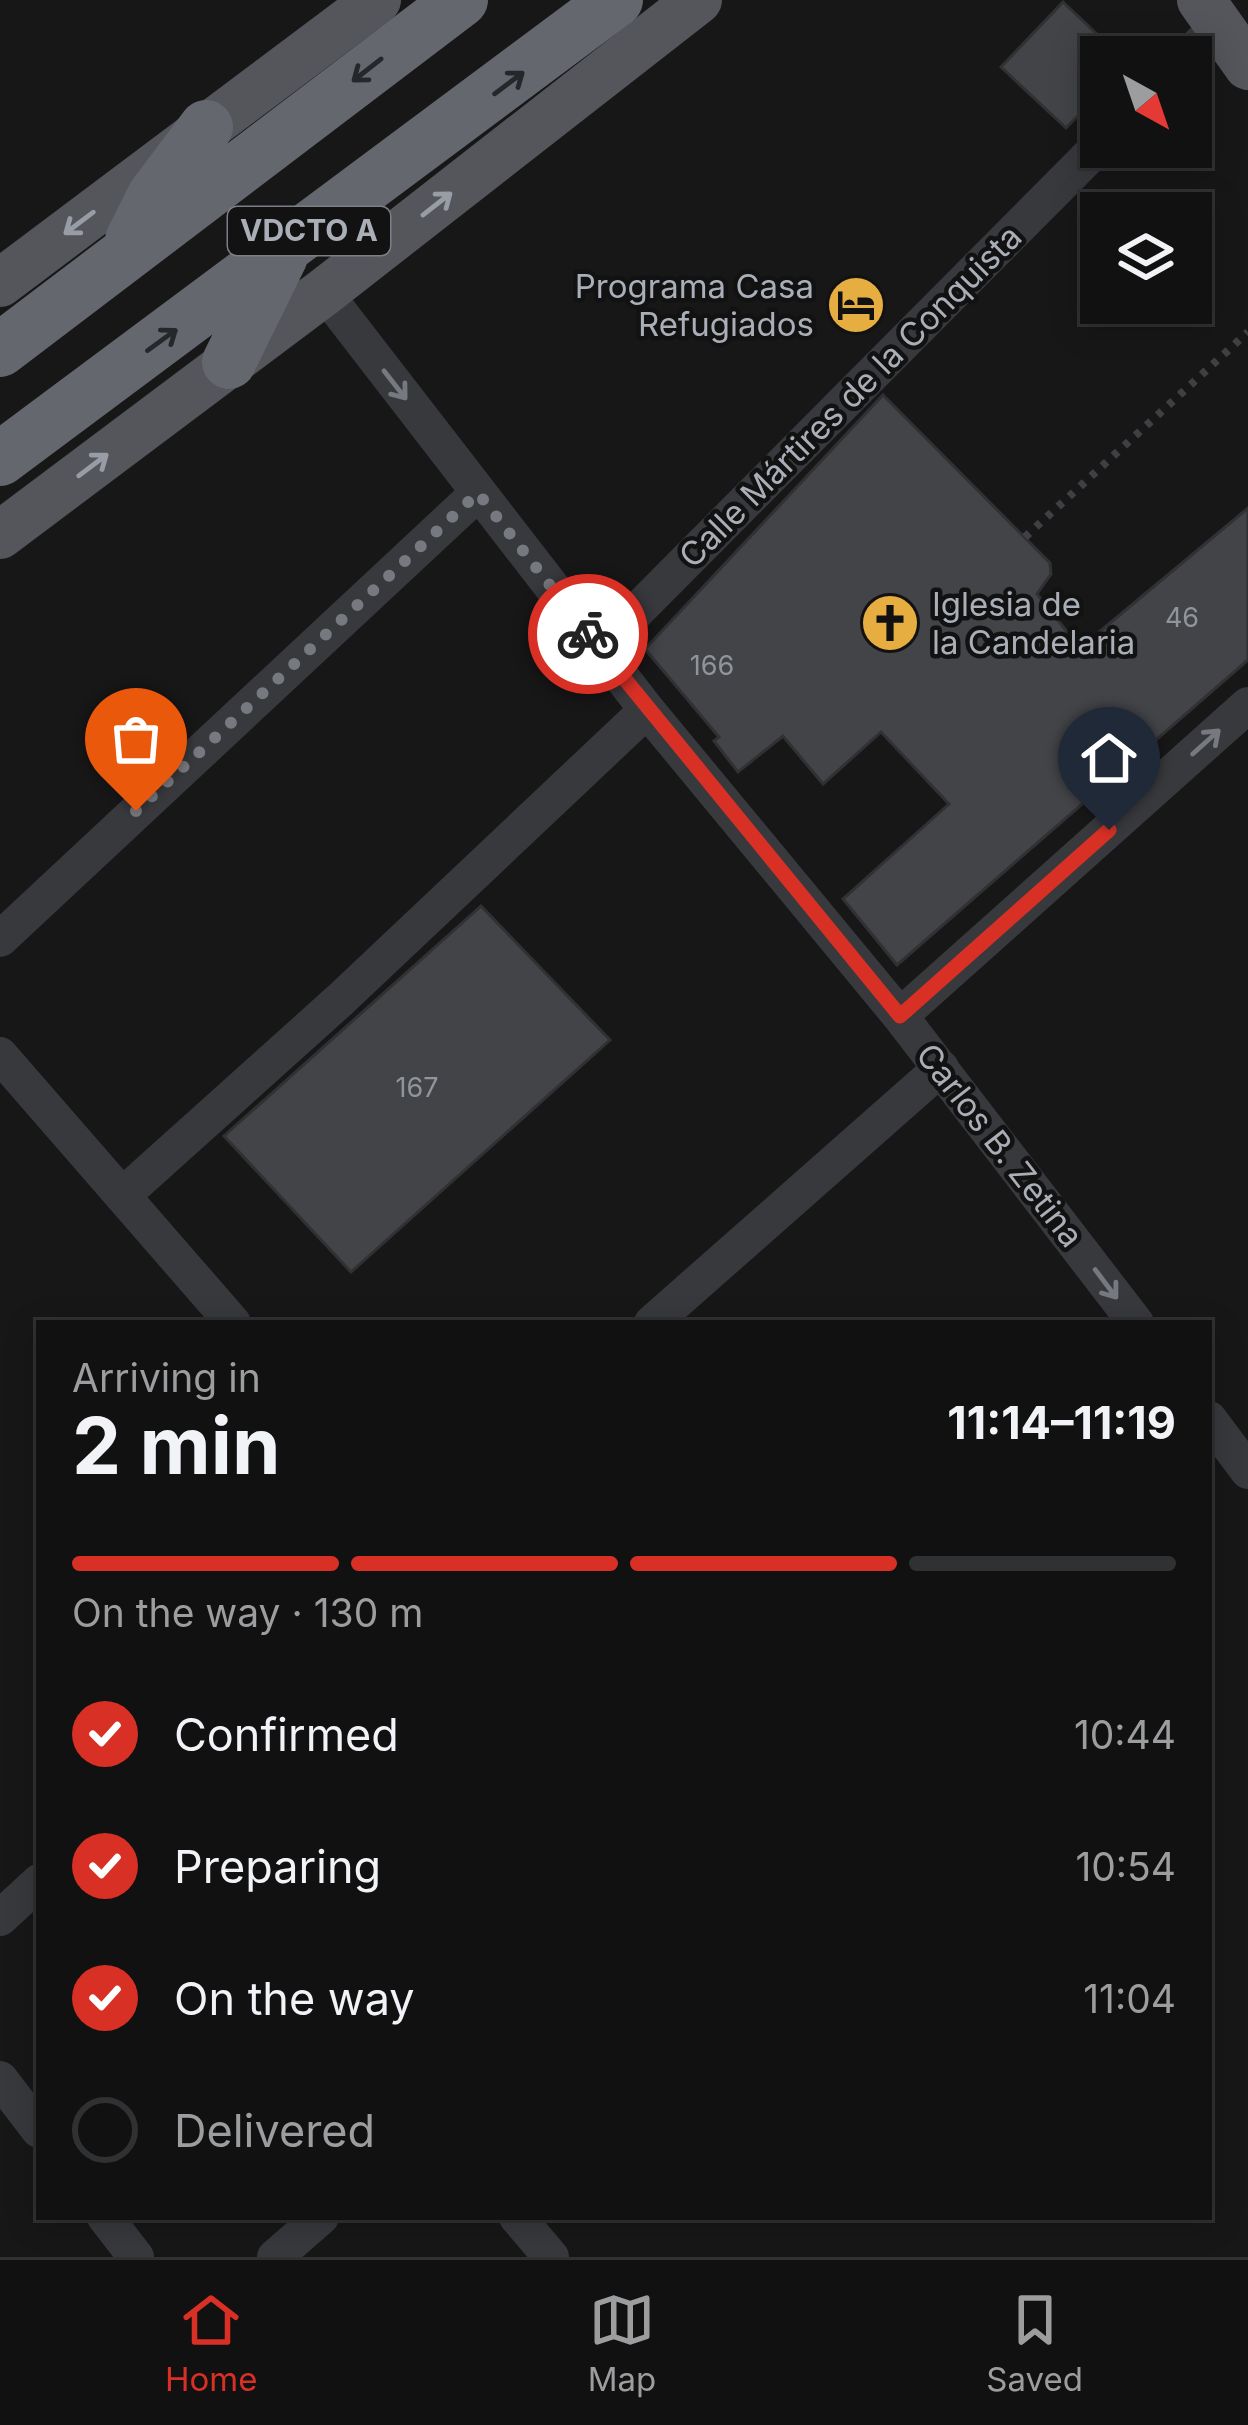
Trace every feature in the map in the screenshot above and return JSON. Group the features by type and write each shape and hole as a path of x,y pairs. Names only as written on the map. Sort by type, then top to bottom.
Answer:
{"highway":[{"name":"VDCTO A","path":"0,350 461,0"},
{"name":"VDCTO A","path":"0,459 616,0"},
{"path":"126,255 154,196 206,127"},
{"path":"229,362 284,250"}],"main road":[{"path":"0,283 377,0"},
{"path":"0,536 324,292 698,0"},
{"path":"1203,27 1248,66"}],"street":[{"name":"Calle Mártires de la Conquista","path":"599,649 1080,165"},
{"name":"Carlos B. Zetina","path":"324,292 647,710 900,1016 1134,1320"},
{"path":"0,939 478,493"},
{"path":"900,1016 1248,705"},
{"path":"123,1195 340,1000 647,710"},
{"path":"0,1055 230,1320"},
{"path":"655,1320 941,1068"},
{"path":"1213,1433 1248,1471"},
{"path":"0,1918 36,1885"},
{"path":"0,2079 36,2126"},
{"path":"107,2220 136,2257"},
{"path":"275,2257 317,2220"},
{"path":"520,2220 551,2257"}],"path":[{"path":"1024,537 1248,332"}],"building":[{"path":"1063,2 1099,36 1080,36 1080,114 1066,128 1001,67"},
{"path":"883,395 1050,563 1051,574 1037,594 1080,648 1248,508 1248,660 897,965 843,899 949,804 881,732 823,784 783,736 738,772 714,741 719,737 645,649"},
{"path":"481,906 610,1040 351,1272 224,1136"}],"way so far":[{"path":"136,811 478,493 588,634"}],"place":[{"name":"Programa Casa Refugiados","path":"856,305"},
{"name":"Iglesia de la Candelaria","path":"890,623"}],"route":[{"path":"588,634 900,1016 1109,830"}]}
